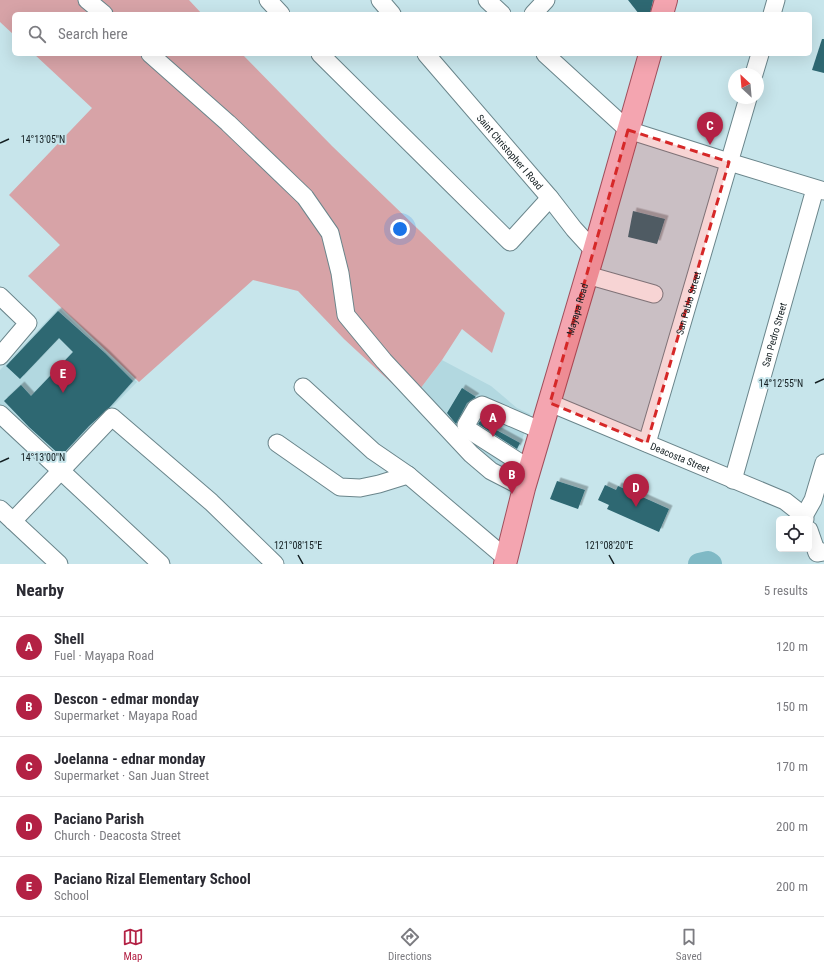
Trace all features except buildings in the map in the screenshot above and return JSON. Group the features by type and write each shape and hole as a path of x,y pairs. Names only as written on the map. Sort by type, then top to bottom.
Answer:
{"main road":[{"path":"663,12 666,0"},
{"name":"Mayapa Road","path":"506,561 527,479 649,56"}],"street":[{"path":"87,0 102,12"},
{"path":"268,0 279,12"},
{"path":"380,0 390,12"},
{"path":"487,0 500,12"},
{"path":"535,12 546,0"},
{"path":"773,12 776,0"},
{"path":"152,56 228,123 305,197 330,233 340,273 346,315 384,361 471,454 491,470 527,479"},
{"path":"322,56 510,242 550,198"},
{"name":"Saint Christopher I Road","path":"428,56 550,198 574,230 594,251"},
{"path":"547,56 628,130 820,190"},
{"path":"756,68 759,56"},
{"name":"San Pablo Street","path":"647,443 746,104"},
{"name":"San Pedro Street","path":"733,480 820,190"},
{"path":"587,275 654,294"},
{"path":"0,296 28,323 0,356"},
{"path":"303,387 373,452 408,475 506,561"},
{"name":"Deacosta Street","path":"550,403 785,501 801,516"},
{"path":"527,479 469,430 466,425 476,408 482,405 542,430"},
{"path":"0,414 161,564"},
{"path":"13,521 112,417 211,502 275,564"},
{"path":"277,443 340,487 360,488 380,484 408,475"},
{"path":"808,516 824,463"},
{"path":"0,510 59,564"},
{"path":"812,538 817,553 824,552"}],"highlighted area":[{"path":"628,130 729,162 647,443 550,403"}],"shaded area":[{"path":"0,0 189,0 200,12 12,12 12,33 0,22"},
{"path":"36,56 244,56 332,146 505,313 492,353 462,329 442,360 411,401 344,339 298,291 253,280 139,382 28,276 60,245 9,195 92,108"},
{"path":"59,308 137,382 60,460 0,404 0,370"},
{"path":"442,360 491,386 517,408 530,414 509,483 411,401"}],"waterway":[{"path":"699,564 708,562 711,564"}],"place":[{"name":"Joelanna - ednar monday","path":"710,145"},
{"name":"Paciano Rizal Elementary School","path":"63,393"},
{"name":"Shell","path":"493,437"},
{"name":"Descon - edmar monday","path":"512,494"},
{"name":"Paciano Parish","path":"636,507"}]}
